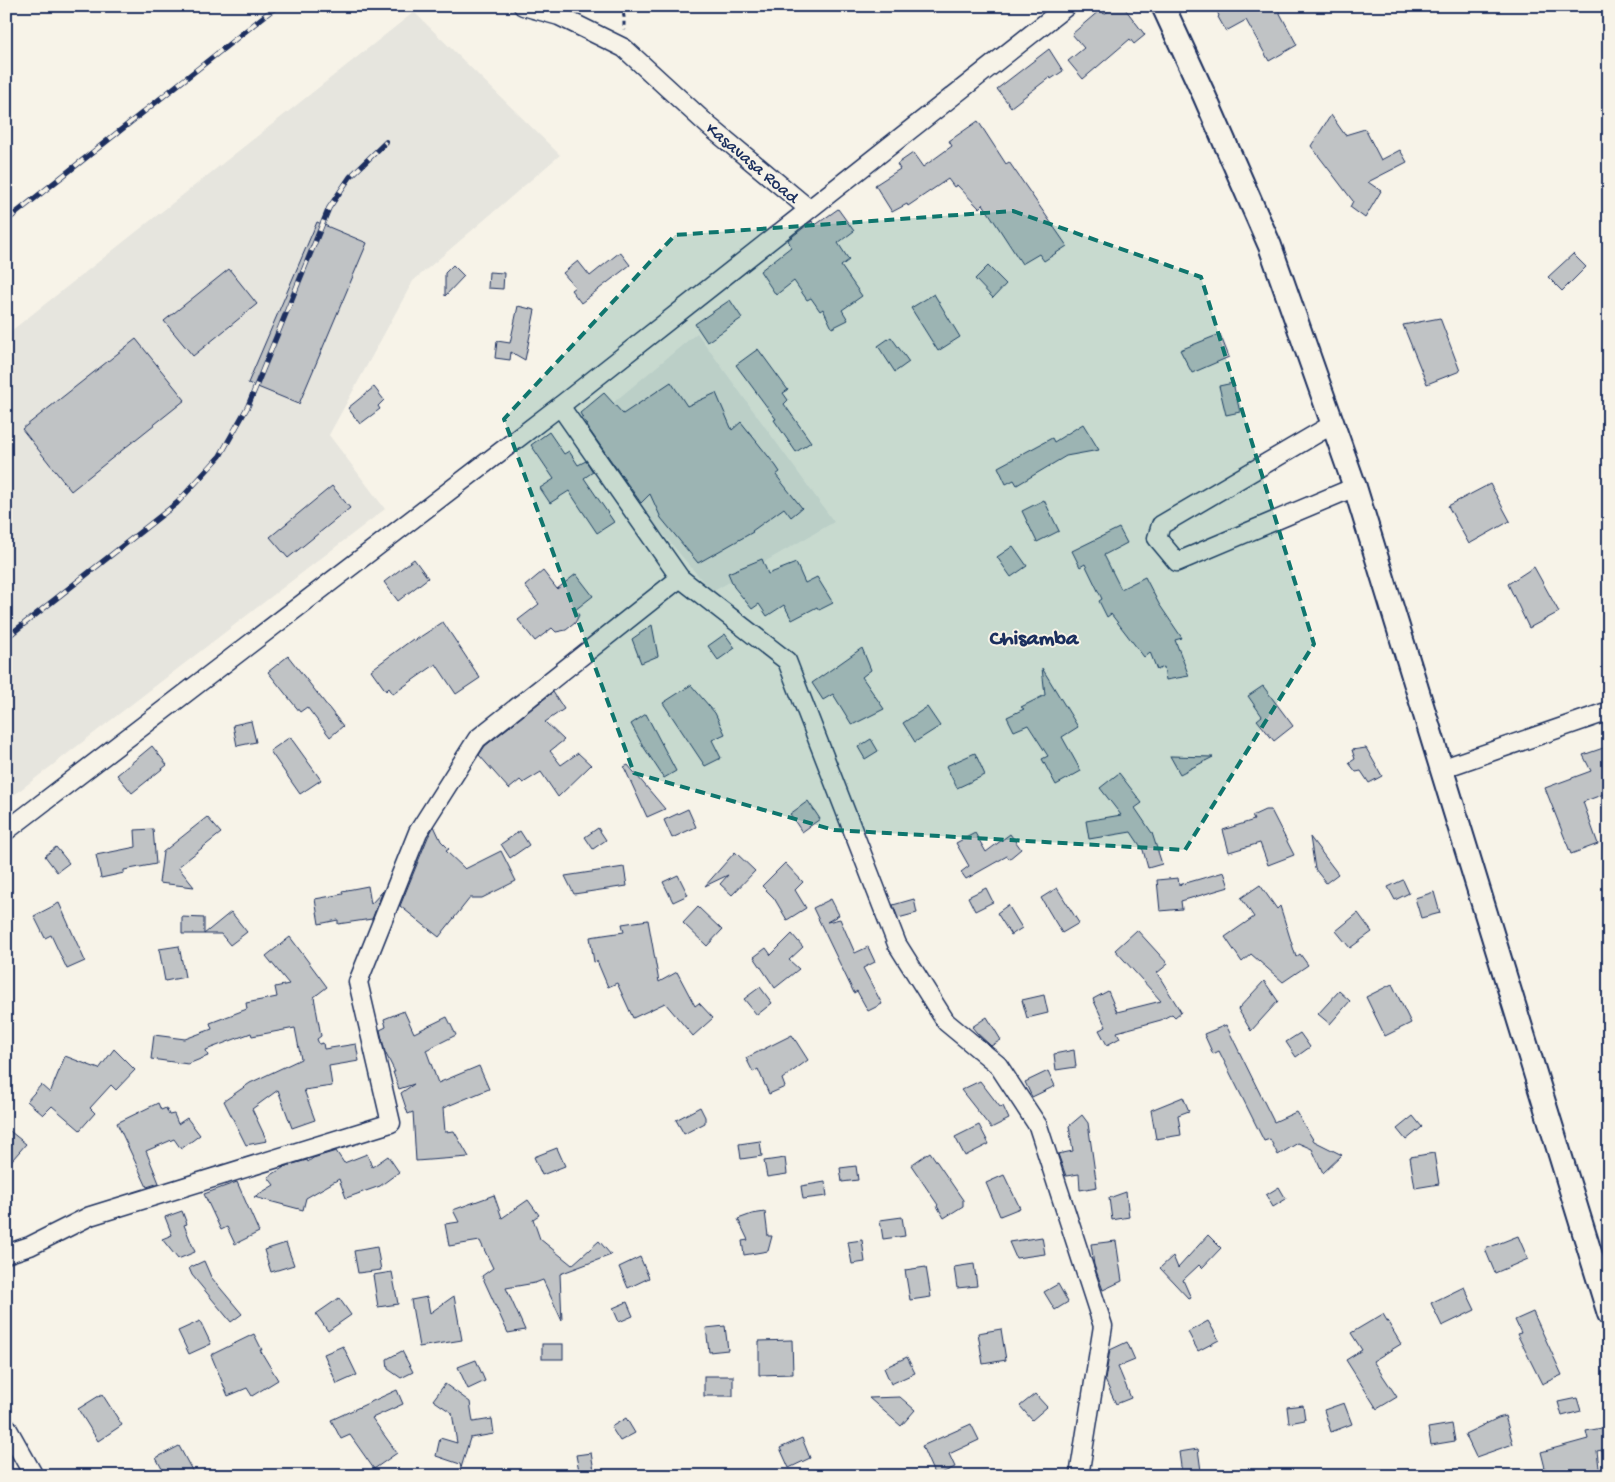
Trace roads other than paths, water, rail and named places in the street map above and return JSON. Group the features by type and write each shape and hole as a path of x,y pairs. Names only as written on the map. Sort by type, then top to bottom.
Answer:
{"main road":[{"path":"1163,6 1270,246 1355,488 1609,1314"}],"street":[{"name":"Kasavasa Road","path":"524,6 559,16 624,48 709,126 809,209 1067,6"},
{"path":"6,831 560,406 809,209"},
{"path":"560,406 680,578 788,661 896,944 946,1022 998,1065 1038,1126 1103,1326 1078,1476"},
{"path":"1333,424 1161,525 1157,538 1177,562 1355,488"},
{"path":"6,1254 30,1246 90,1216 391,1123 358,982 418,832 477,739 680,578"},
{"path":"1441,769 1609,711"},
{"path":"6,1426 34,1476"}],"railway":[{"path":"6,221 277,6"},
{"path":"6,638 177,503 220,456 248,406 329,208 350,177 386,142"}],"district":[{"name":"Chisamba","path":"1034,636"}]}
